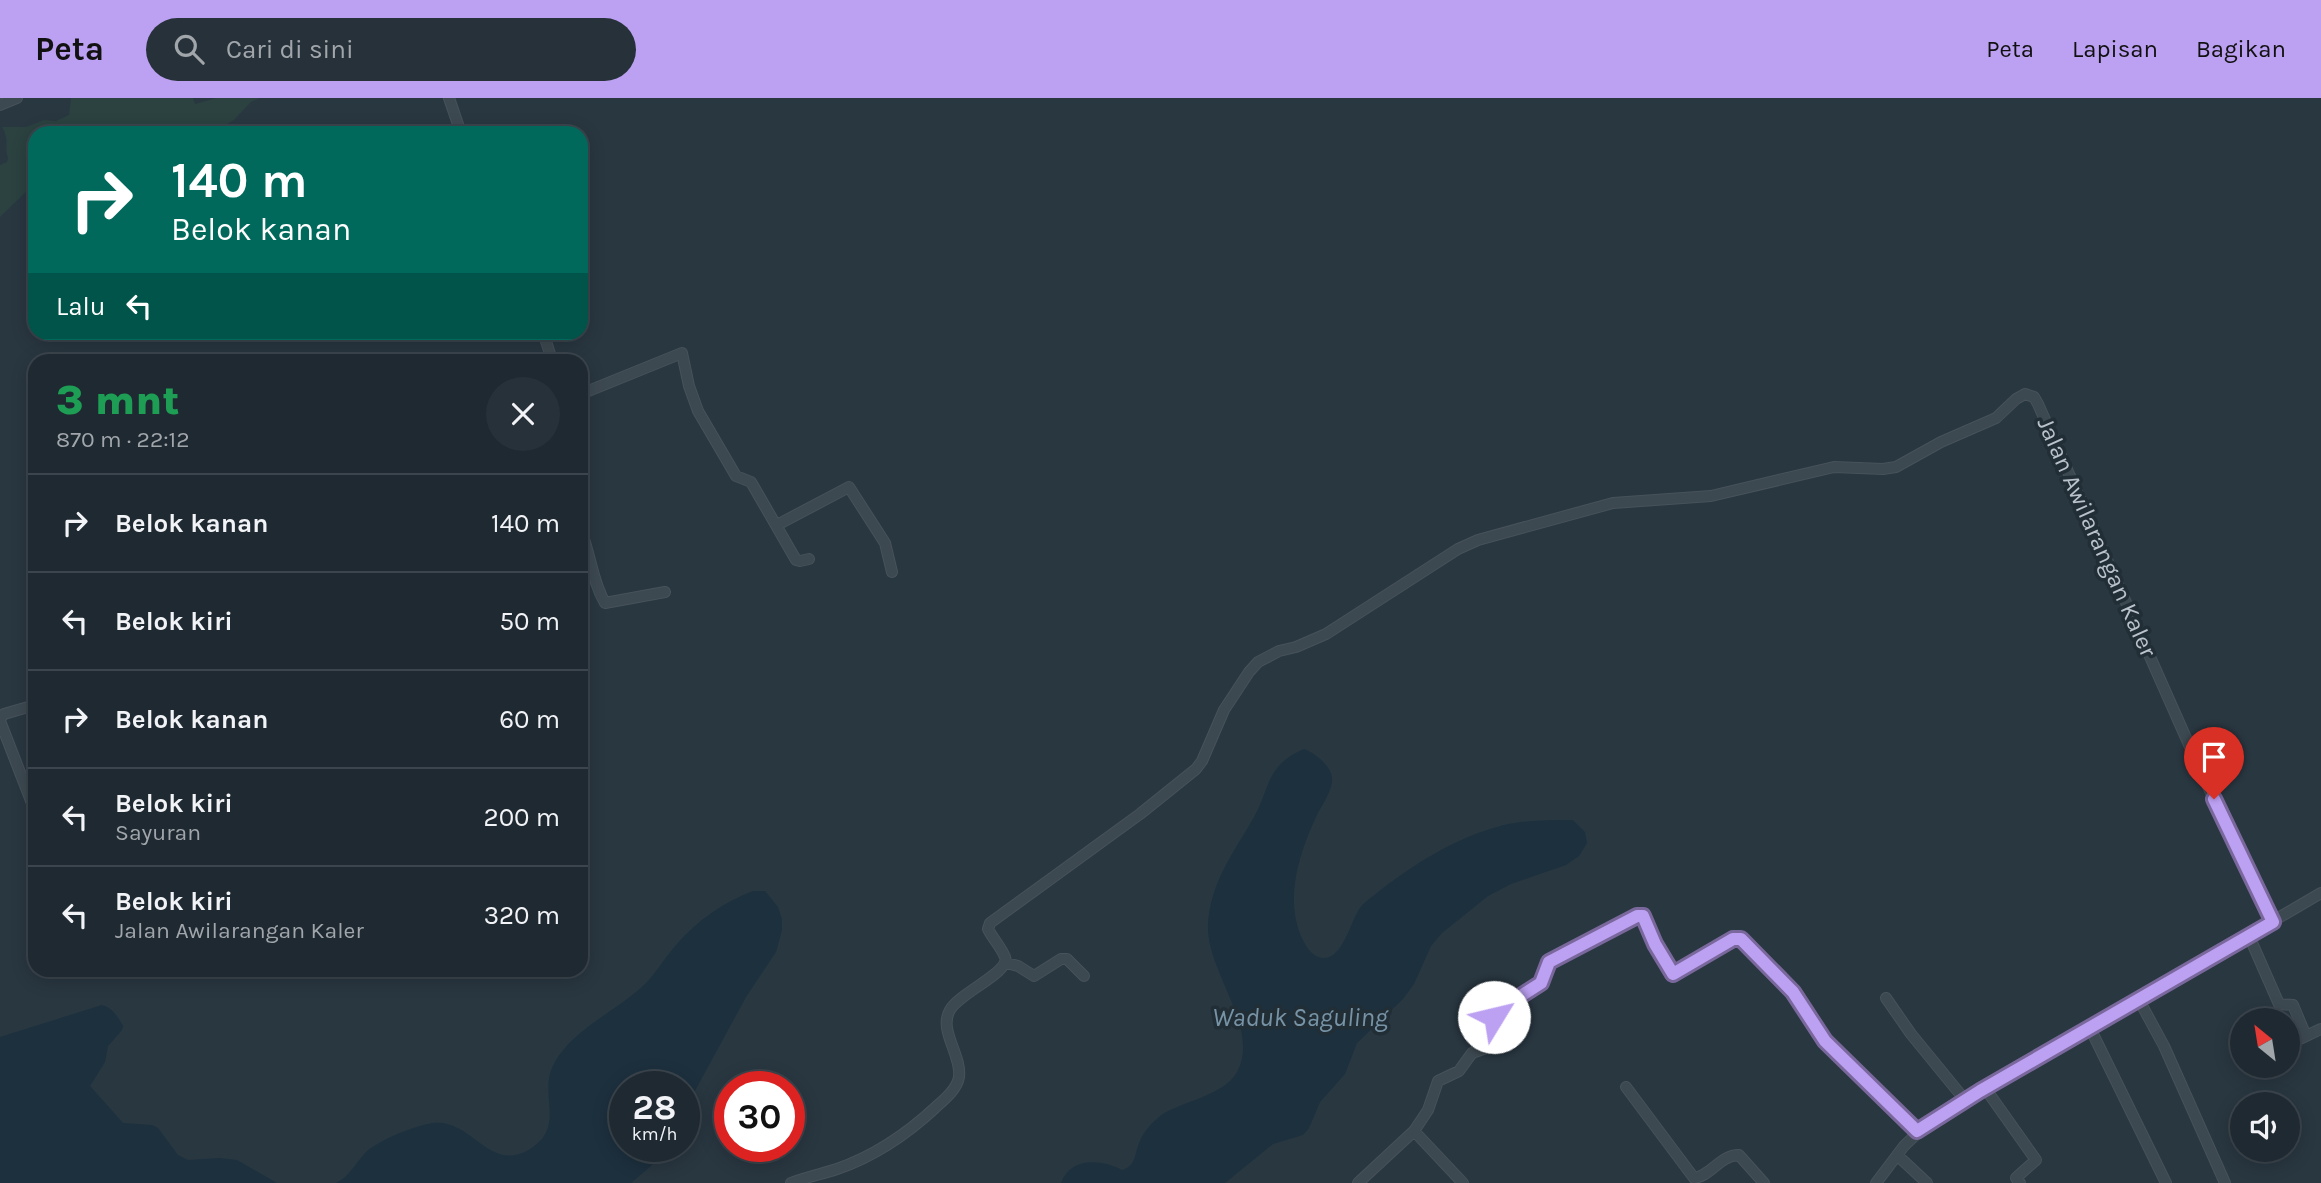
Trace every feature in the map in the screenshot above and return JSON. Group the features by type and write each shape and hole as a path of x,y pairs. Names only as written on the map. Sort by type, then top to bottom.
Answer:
{"street":[{"path":"0,105 17,98"},
{"path":"449,98 459,126"},
{"path":"588,391 682,353 698,411 724,458 736,477 751,482 796,560 808,559"},
{"name":"Jalan Awilarangan Kaler","path":"1006,963 988,929 990,923 1140,814 1196,769 1224,710 1258,662 1279,651 1296,648 1326,634 1458,549 1478,540 1613,503 1711,496 1834,467 1896,467 1941,442 1996,418 2025,394 2034,397 2038,404 2202,774 2273,922"},
{"path":"777,525 849,487 885,543 892,572"},
{"path":"588,550 597,588 605,603 665,592"},
{"path":"28,707 4,714 0,722 28,794"},
{"path":"0,757 11,753"},
{"path":"1876,1183 1917,1131 1984,1088 2321,893"},
{"path":"1359,1183 1414,1131 1428,1110 1438,1081 1459,1071 1472,1053 1493,1043 1497,1027 1494,1015 1497,1011 1541,983 1549,962 1637,916 1643,916 1655,944 1673,974 1733,939 1741,939 1793,992 1825,1041 1917,1131"},
{"path":"2249,936 2279,1004 2293,1005 2305,1036"},
{"path":"791,1183 847,1166 883,1149 908,1131 953,1090 959,1079 958,1063 948,1033 949,1010 978,985 1003,970 1006,963 1034,975 1061,959 1067,959 1084,976"},
{"path":"1886,998 1911,1034 1965,1100"},
{"path":"2139,1000 2164,1046 2225,1183"},
{"path":"2090,1028 2166,1183"},
{"path":"2300,1038 2321,1029"},
{"path":"1626,1087 1694,1178 1734,1154 1764,1183"},
{"path":"1984,1088 2036,1160 2018,1176 2020,1183"},
{"path":"1414,1131 1463,1183"},
{"path":"1897,1155 1927,1183"}],"green space":[{"path":"71,98 193,98 195,104 216,98 260,98 251,102 234,120 224,126 29,126 44,120 56,121 69,115"},
{"path":"28,126 28,190 0,217 0,165 7,162 8,158 6,136 2,127"}],"water":[{"name":"Waduk Saguling","path":"1304,749 1322,760 1332,778 1329,793 1300,858 1294,888 1295,917 1299,931 1308,948 1316,956 1332,956 1338,950 1365,902 1419,863 1469,837 1512,823 1573,820 1585,832 1587,843 1579,856 1566,865 1511,884 1488,896 1442,933 1431,946 1414,984 1403,999 1357,1043 1345,1074 1320,1102 1309,1128 1303,1135 1273,1144 1225,1183 1061,1183 1072,1168 1087,1163 1096,1162 1122,1170 1127,1168 1133,1162 1144,1134 1160,1116 1212,1093 1231,1080 1237,1072 1243,1055 1242,1037 1210,943 1210,910 1224,869 1259,808 1275,770"},
{"path":"753,891 765,891 778,907 782,919 776,952 746,997 700,1082 700,1071 609,1071 609,1162 654,1162 631,1183 336,1183 349,1173 365,1153 379,1143 406,1130 433,1123 447,1124 459,1129 493,1151 505,1155 518,1154 533,1147 547,1129 550,1109 549,1078 560,1055 582,1032 646,983 693,928 731,901"},
{"path":"102,1005 112,1010 123,1026 108,1046 105,1062 90,1086 123,1123 152,1125 158,1128 178,1155 188,1160 237,1160 277,1183 0,1183 0,1037"}],"route":[{"path":"1494,1017 1497,1011 1544,981 1549,962 1637,916 1643,916 1655,944 1673,974 1733,939 1741,939 1793,992 1825,1041 1917,1131 1980,1091 2273,922 2214,799"}]}
